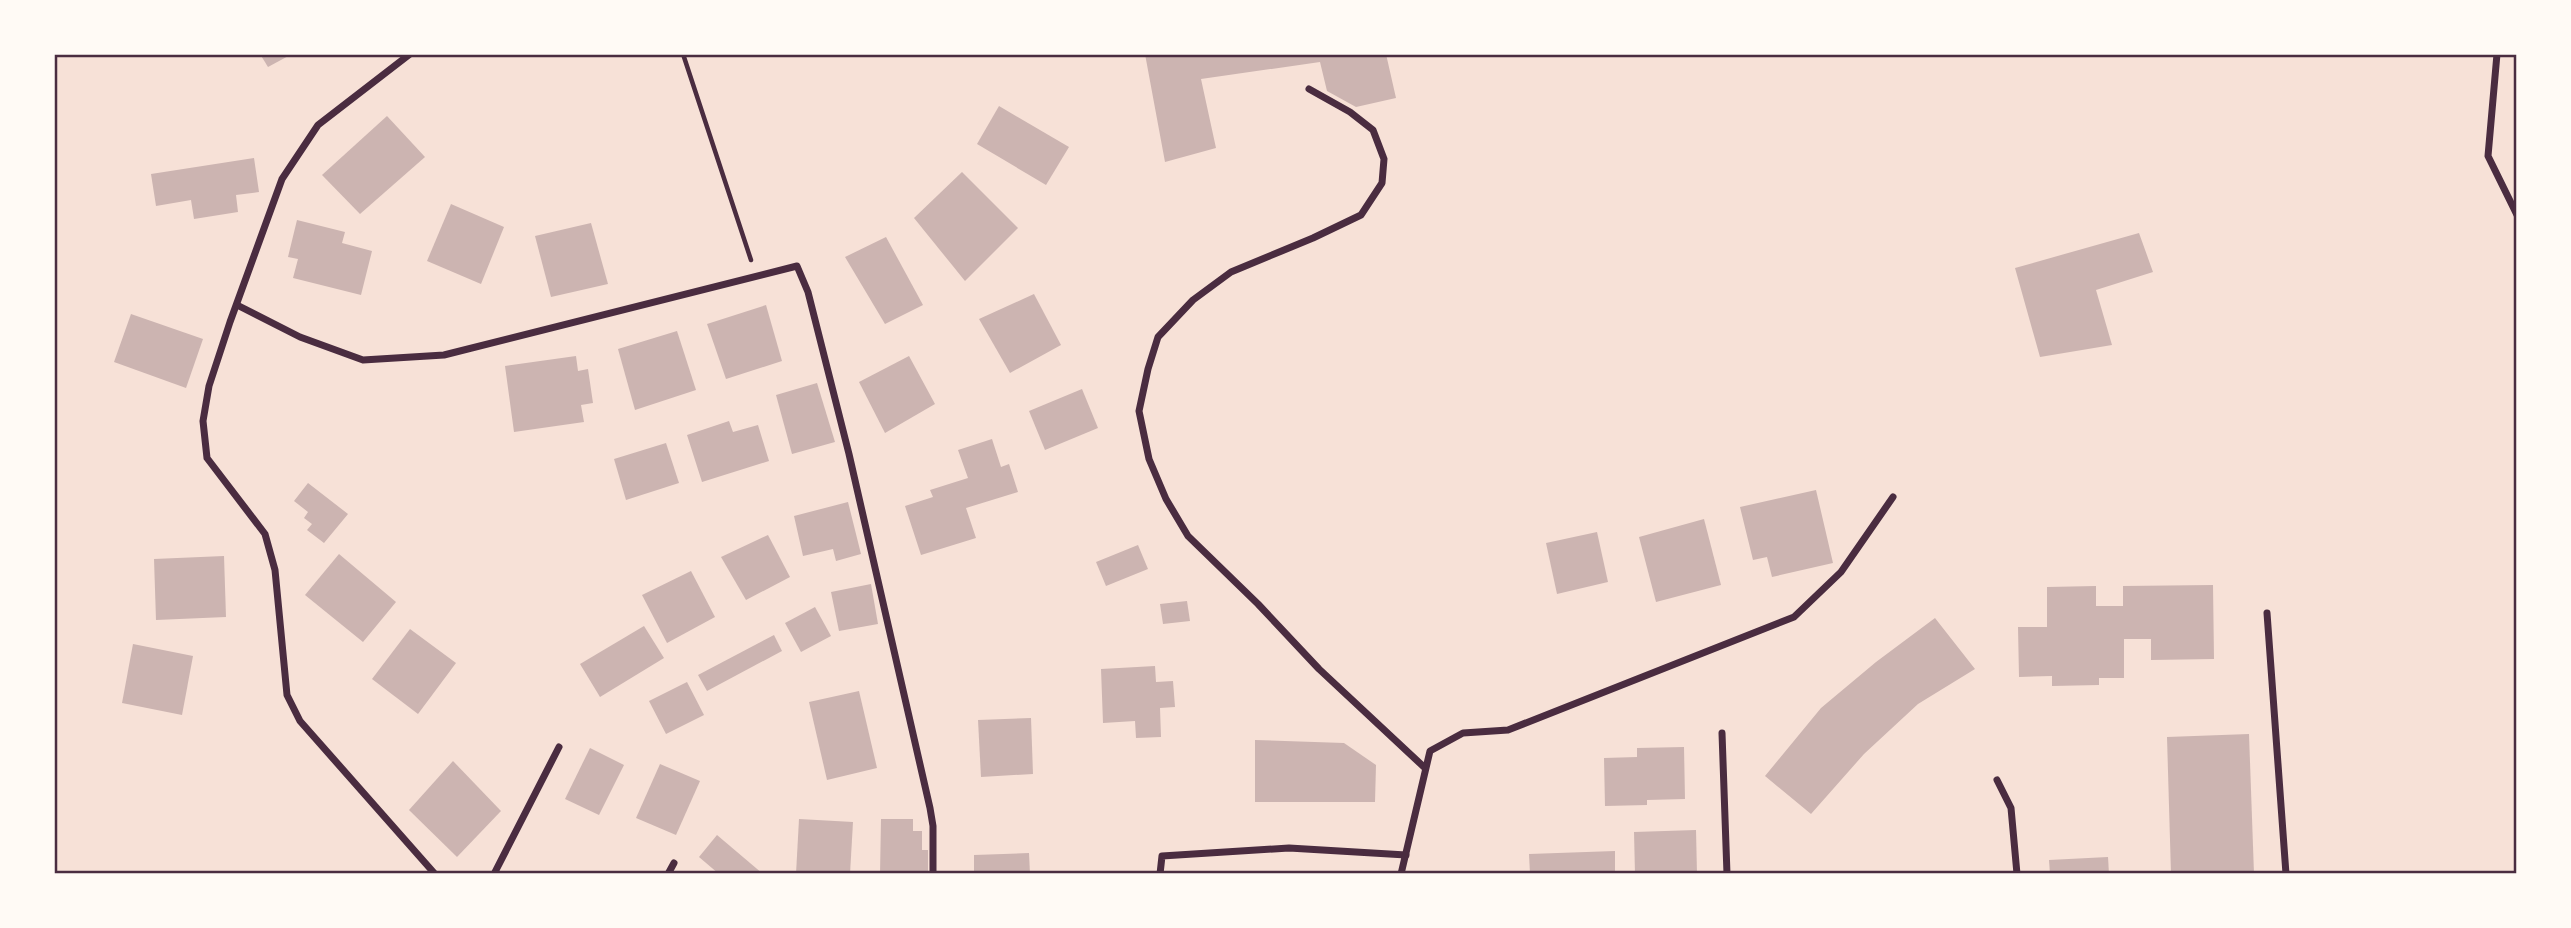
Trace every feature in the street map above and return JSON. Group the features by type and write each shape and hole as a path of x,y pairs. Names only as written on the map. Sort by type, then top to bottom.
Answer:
{"street":[{"path":"410,54 318,125 282,179 230,321 207,398 203,421 207,458 265,534 275,570 287,695 300,721 435,874"},
{"path":"2497,54 2488,156 2517,215"},
{"path":"1309,89 1350,112 1373,130 1384,159 1382,183 1362,215 1231,272 1193,300 1158,337 1139,411 1149,460 1166,499 1188,536 1258,604 1319,669 1425,768"},
{"path":"237,305 300,337 363,360 444,355 797,267 808,292 849,454 930,808 933,826 933,874"},
{"path":"1401,874 1430,751 1463,733 1508,730 1794,617 1841,572 1893,497"},
{"path":"2267,613 2286,874"},
{"path":"1722,733 1727,874"},
{"path":"494,874 559,747"},
{"path":"1997,780 2011,808 2017,874"},
{"path":"1160,874 1162,856 1289,848 1406,855"},
{"path":"668,874 674,863"}],"path":[{"path":"683,54 757,277"}],"building":[{"path":"260,54 292,54 268,67"},
{"path":"1145,54 1386,54 1396,98 1356,107 1327,91 1320,62 1201,79 1216,148 1165,162"},
{"path":"999,106 1069,147 1046,185 977,144"},
{"path":"387,116 425,157 360,214 322,175"},
{"path":"254,158 259,192 236,195 238,212 194,219 191,200 156,206 151,174"},
{"path":"962,172 1018,228 965,281 914,218"},
{"path":"451,204 504,227 481,284 427,261"},
{"path":"297,220 345,232 342,243 372,251 361,295 293,278 298,259 288,257"},
{"path":"591,223 608,284 551,297 535,236"},
{"path":"2139,233 2153,272 2096,290 2112,345 2040,357 2015,268"},
{"path":"886,237 923,305 885,324 845,257"},
{"path":"1034,294 1061,345 1010,373 979,319"},
{"path":"766,305 782,361 726,379 707,324"},
{"path":"131,314 203,339 186,388 114,362"},
{"path":"677,331 696,390 635,410 618,349"},
{"path":"576,356 578,371 588,369 593,403 581,405 584,422 514,432 505,366"},
{"path":"909,356 935,404 885,433 859,382"},
{"path":"817,383 835,442 792,454 776,395"},
{"path":"1082,389 1098,428 1045,450 1029,411"},
{"path":"729,421 733,432 758,425 769,461 702,482 687,435"},
{"path":"992,439 1001,467 1009,464 1018,492 966,508 976,538 921,555 905,506 933,497 930,490 968,478 958,450"},
{"path":"666,443 679,483 626,500 614,459"},
{"path":"308,483 348,514 324,543 307,530 312,524 304,518 308,512 294,501"},
{"path":"1816,490 1833,563 1772,577 1767,557 1753,560 1740,507"},
{"path":"848,502 861,554 836,561 833,549 803,556 794,516"},
{"path":"1704,519 1721,585 1656,602 1639,537"},
{"path":"1597,532 1608,582 1557,594 1546,543"},
{"path":"768,535 790,577 746,600 721,557"},
{"path":"1138,545 1148,569 1106,586 1096,562"},
{"path":"339,554 396,602 363,642 305,595"},
{"path":"224,556 226,617 156,620 154,559"},
{"path":"691,571 715,617 667,643 642,595"},
{"path":"871,584 878,624 839,631 831,592"},
{"path":"2213,585 2214,659 2151,660 2151,639 2124,639 2124,678 2099,678 2099,685 2052,686 2052,676 2019,677 2018,627 2047,627 2047,587 2096,586 2096,606 2123,606 2123,586"},
{"path":"1187,601 1190,621 1163,624 1160,604"},
{"path":"815,607 831,636 801,652 785,623"},
{"path":"1935,618 1975,669 1918,704 1864,754 1811,814 1765,776 1821,708"},
{"path":"644,626 664,658 600,697 580,664"},
{"path":"410,629 456,663 418,714 372,679"},
{"path":"774,635 782,651 707,691 698,675"},
{"path":"133,644 193,656 182,715 122,703"},
{"path":"1155,666 1156,682 1173,681 1175,707 1160,708 1161,737 1136,738 1135,721 1103,723 1101,669"},
{"path":"687,682 704,715 666,734 649,701"},
{"path":"859,691 877,768 827,780 809,702"},
{"path":"1031,718 1033,774 981,777 978,720"},
{"path":"2249,734 2254,874 2171,874 2167,737"},
{"path":"1255,740 1344,743 1376,765 1375,802 1255,802"},
{"path":"1684,747 1685,799 1647,800 1647,805 1605,806 1604,758 1637,757 1637,748"},
{"path":"590,748 624,765 599,815 565,799"},
{"path":"453,761 501,811 457,857 409,810"},
{"path":"660,764 700,781 676,835 636,818"},
{"path":"799,819 853,822 850,874 796,874"},
{"path":"881,819 913,819 913,831 922,831 922,850 928,850 928,874 880,874"},
{"path":"1696,830 1697,874 1635,874 1634,832"},
{"path":"717,835 763,874 719,874 699,857"},
{"path":"1615,851 1615,874 1530,874 1529,854"},
{"path":"1029,853 1030,874 974,874 974,855"},
{"path":"2108,857 2109,874 2050,874 2049,860"}]}
